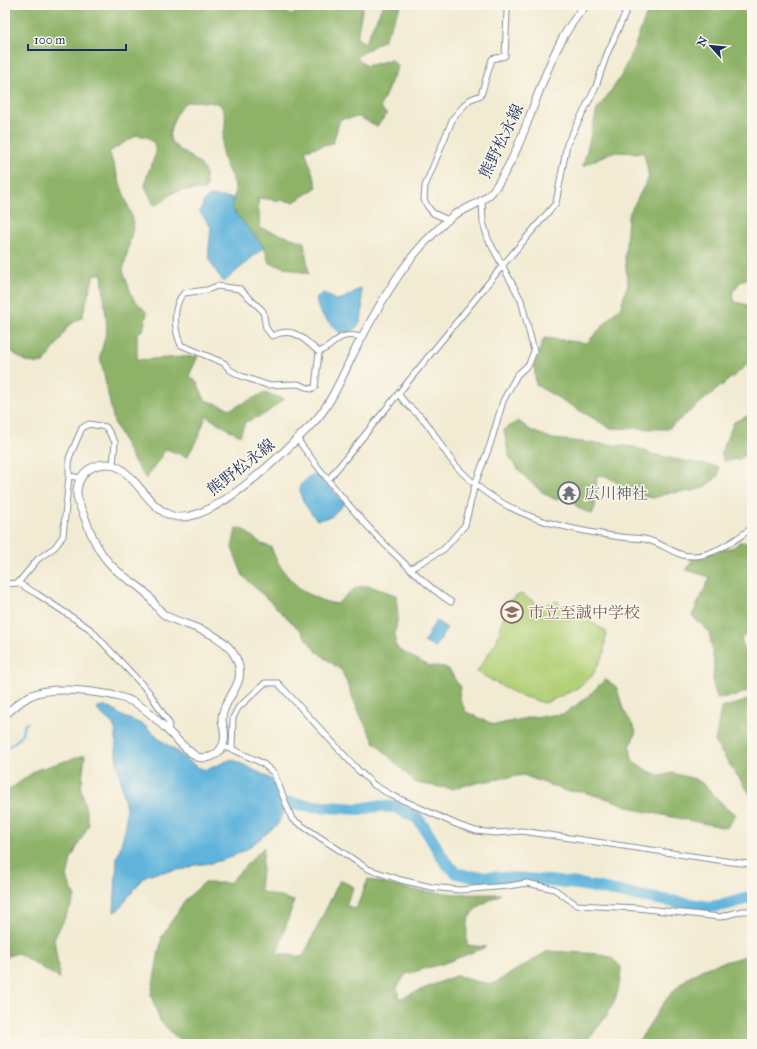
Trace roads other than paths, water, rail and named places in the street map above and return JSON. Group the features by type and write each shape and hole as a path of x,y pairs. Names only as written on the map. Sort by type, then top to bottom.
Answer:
{"main road":[{"name":"熊野松永線","path":"113,465 122,468 129,475 137,488 160,510 173,517 187,517 208,510 230,496 275,461 320,416 362,337 405,267 420,247 448,220 482,201 492,192 512,158 568,29 586,5"},
{"path":"5,715 32,695 42,692 81,691 110,694 124,697 137,704 197,757 205,759 213,756 222,747 224,730 222,716 236,685 240,668 234,654 228,646 200,628 165,615 146,593 114,568 100,553 77,496 77,487 86,471 94,466 104,464 113,465"}],"street":[{"path":"448,220 433,212 428,207 424,200 425,186 453,118 469,100 481,95 492,59 505,56 506,5"},
{"path":"328,480 503,265 556,203 569,139 595,89 607,54 629,5"},
{"path":"410,569 435,556 453,541 465,525 475,484 490,445 503,401 517,375 529,364 534,351 521,300 488,239 483,222 482,201"},
{"path":"217,286 240,289 263,311 266,328 272,336 283,331 293,333 319,352 316,387 311,389 298,384 267,385 241,376 230,370 224,363 181,345 177,337 175,324 178,298 184,292 207,290 217,286"},
{"path":"319,352 327,348 339,337 354,335 362,337"},
{"path":"399,394 402,400 427,424 439,444 457,467 475,484 512,509 542,522 619,537 645,539 663,544 684,555 701,554 718,549 752,528"},
{"path":"18,583 38,559 55,547 63,536 69,476 69,458 74,443 82,428 89,424 106,427 115,442 113,465"},
{"path":"297,439 328,480 378,539 432,589 451,602"},
{"path":"69,476 81,478"},
{"path":"5,584 18,583 90,629 156,702 169,723 168,732"},
{"path":"232,749 233,718 238,708 265,683 278,683 348,760 374,785 391,795 458,825 476,831 496,833 522,831 752,864"},
{"path":"222,747 232,749 262,763 274,772 292,819 368,869 401,880 431,887 460,890 527,883 554,888 577,905 637,908 720,917 742,911 752,911"}],"water":[{"path":"210,196 234,198 231,208 264,247 224,282 210,261 209,252 211,227 200,212 204,201"},
{"path":"361,288 362,314 359,325 349,333 340,333 321,313 318,308 317,297 324,293 335,300 342,299"},
{"path":"312,475 320,476 345,503 331,517 317,520 307,508 303,500 300,485"},
{"path":"436,621 447,628 435,648 424,642"},
{"path":"99,706 112,708 120,715 144,725 157,737 197,767 206,770 232,759 266,776 272,780 283,811 278,824 247,849 232,857 212,863 194,865 185,869 149,874 142,879 119,909 114,912 117,858 126,827 126,809 116,756 116,732 113,724 97,710"}],"waterway":[{"path":"5,749 20,738 25,724 28,723"},
{"path":"290,803 359,809 377,806 395,807 417,818 446,863 457,873 468,876 527,879 579,884 645,897 709,907 724,905 752,897"}],"place":[{"name":"広川神社","path":"569,493"},
{"name":"市立至誠中学校","path":"512,612"}]}
